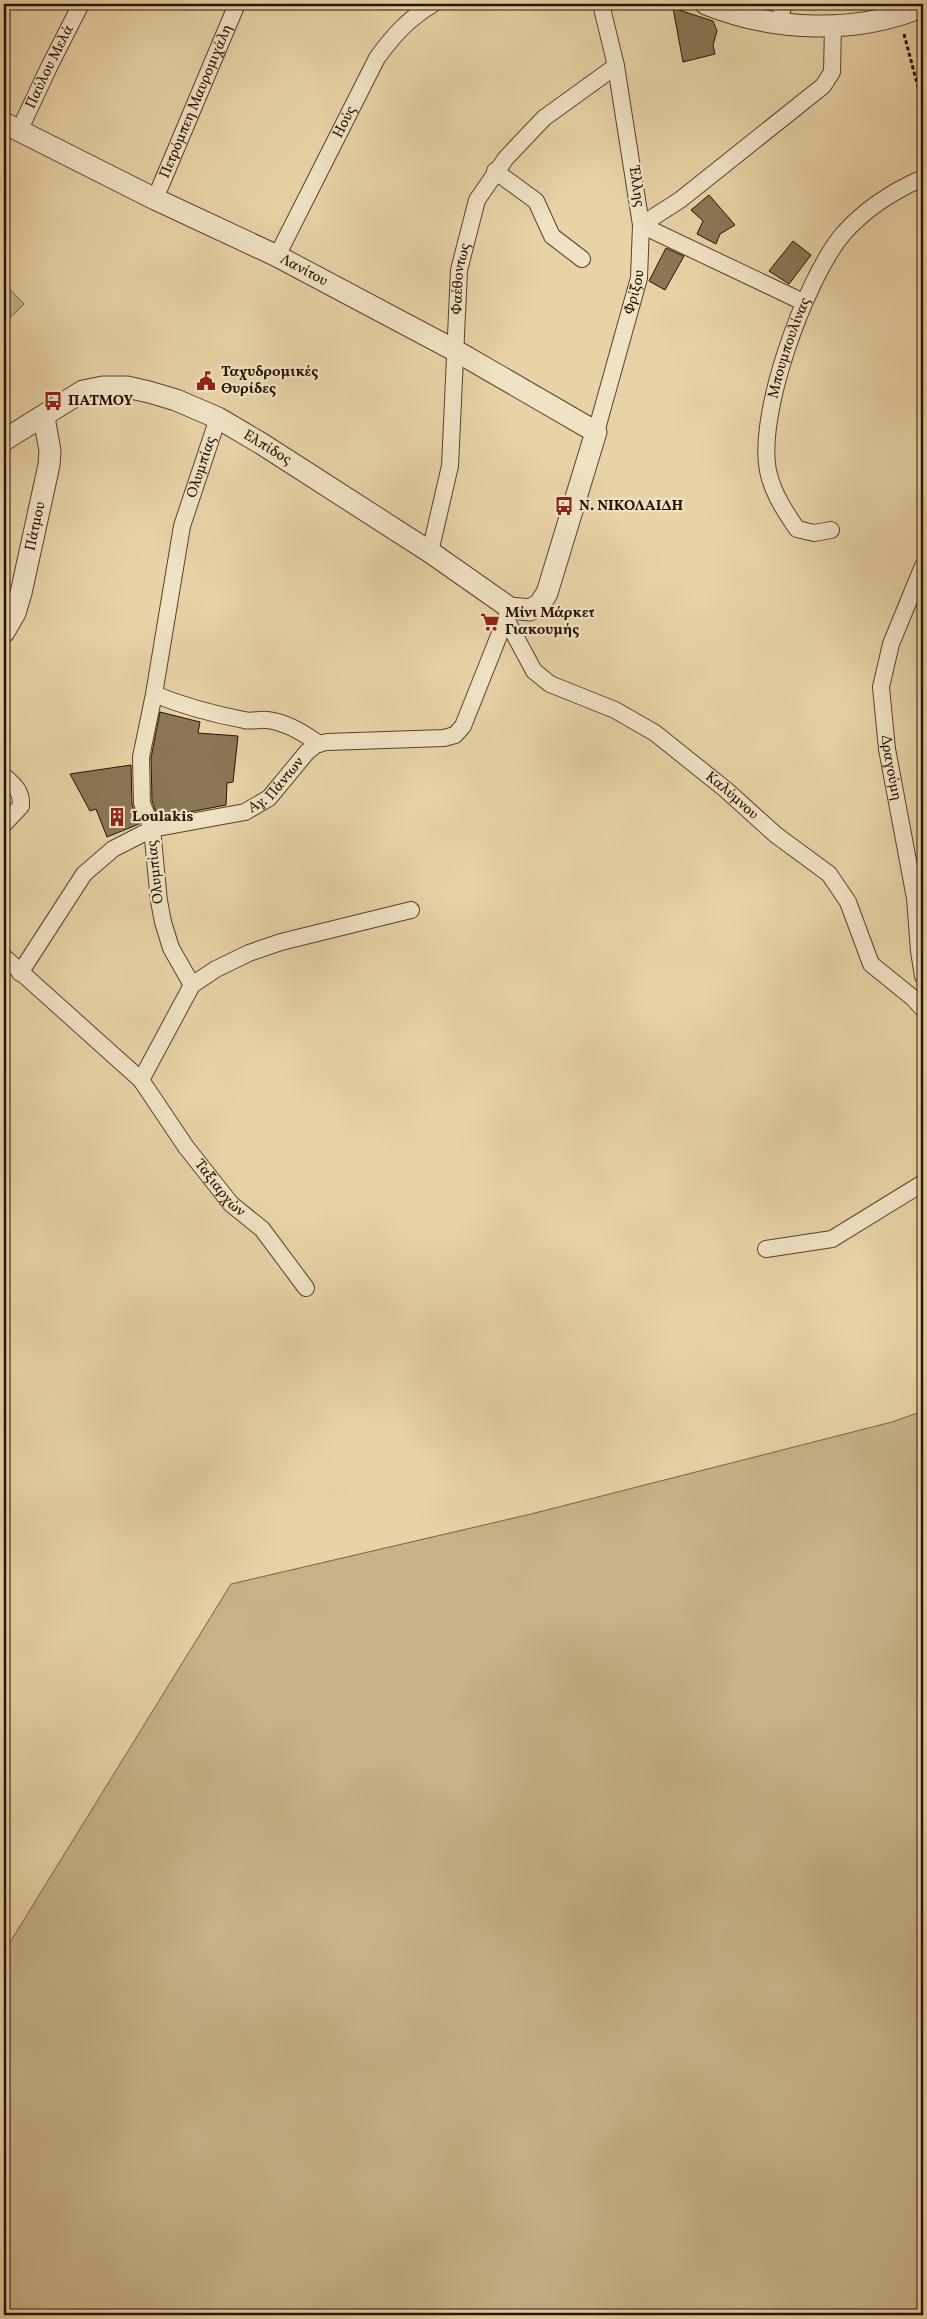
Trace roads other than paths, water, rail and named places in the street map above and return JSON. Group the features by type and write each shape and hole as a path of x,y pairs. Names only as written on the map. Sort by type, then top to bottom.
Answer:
{"street":[{"name":"Παύλου Μελά","path":"12,127 48,67 81,4"},
{"name":"Πετρόμπεη Μαυρομιχάλη","path":"155,198 237,4"},
{"name":"Ηούς","path":"277,256 377,58 394,35 410,19 433,4"},
{"name":"Έλλης","path":"601,4 616,66 641,225 803,302"},
{"path":"706,4 721,10 781,13 833,27 900,16 923,6"},
{"path":"641,225 680,200 822,86 832,72 833,27"},
{"name":"Φαέθοντως","path":"430,552 450,466 459,270 477,200 495,171 544,118 616,66"},
{"name":"Λανίτου","path":"12,127 277,256 456,350 596,432"},
{"path":"495,171 536,201 552,236 582,259"},
{"name":"Μπουμπουλίνας","path":"831,530 814,533 797,529 776,496 768,475 768,431 777,381 803,302 821,267 844,234 865,212 884,198 923,178"},
{"name":"Φρίξου","path":"508,614 530,610 540,604 547,593 596,432 639,278 641,225"},
{"name":"Ελπίδος","path":"4,440 83,391 104,387 127,387 176,400 218,418 262,444 430,552 508,614"},
{"name":"Πάτμου","path":"4,632 15,613 21,593 49,465 50,451 44,416"},
{"name":"Ολυμπίας","path":"192,985 170,948 163,922 152,830 142,803 140,757 154,694 182,526 218,418"},
{"name":"Δραγούμη","path":"923,566 891,644 881,687 887,748 915,898 923,976"},
{"path":"154,694 181,705 246,721 266,719 286,725 304,733 319,744 444,738 455,735 464,726 508,614"},
{"name":"Καλύμνου","path":"508,614 534,671 550,684 615,710 655,733 725,789 776,835 829,874 848,902 871,964 914,998 923,1008"},
{"name":"Αγ. Πάντων","path":"20,973 84,874 112,849 152,830 245,812 269,798 308,752 319,744"},
{"path":"4,776 16,787 22,797 21,806 4,824"},
{"path":"141,1080 192,985 216,969 265,947 319,931 411,910"},
{"name":"Ταξιαρχών","path":"4,957 141,1080 186,1147 231,1204 262,1229 306,1288"},
{"path":"766,1249 832,1239 923,1182"}],"place":[{"name":"Ταχυδρομικές Θυρίδες","path":"206,381"},
{"name":"ΠΑΤΜΟΥ","path":"53,401"},
{"name":"Ν. ΝΙΚΟΛΑΙΔΗ","path":"564,506"},
{"name":"Μίνι Μάρκετ Γιακουμής","path":"490,622"},
{"name":"Loulakis","path":"117,817"}]}
